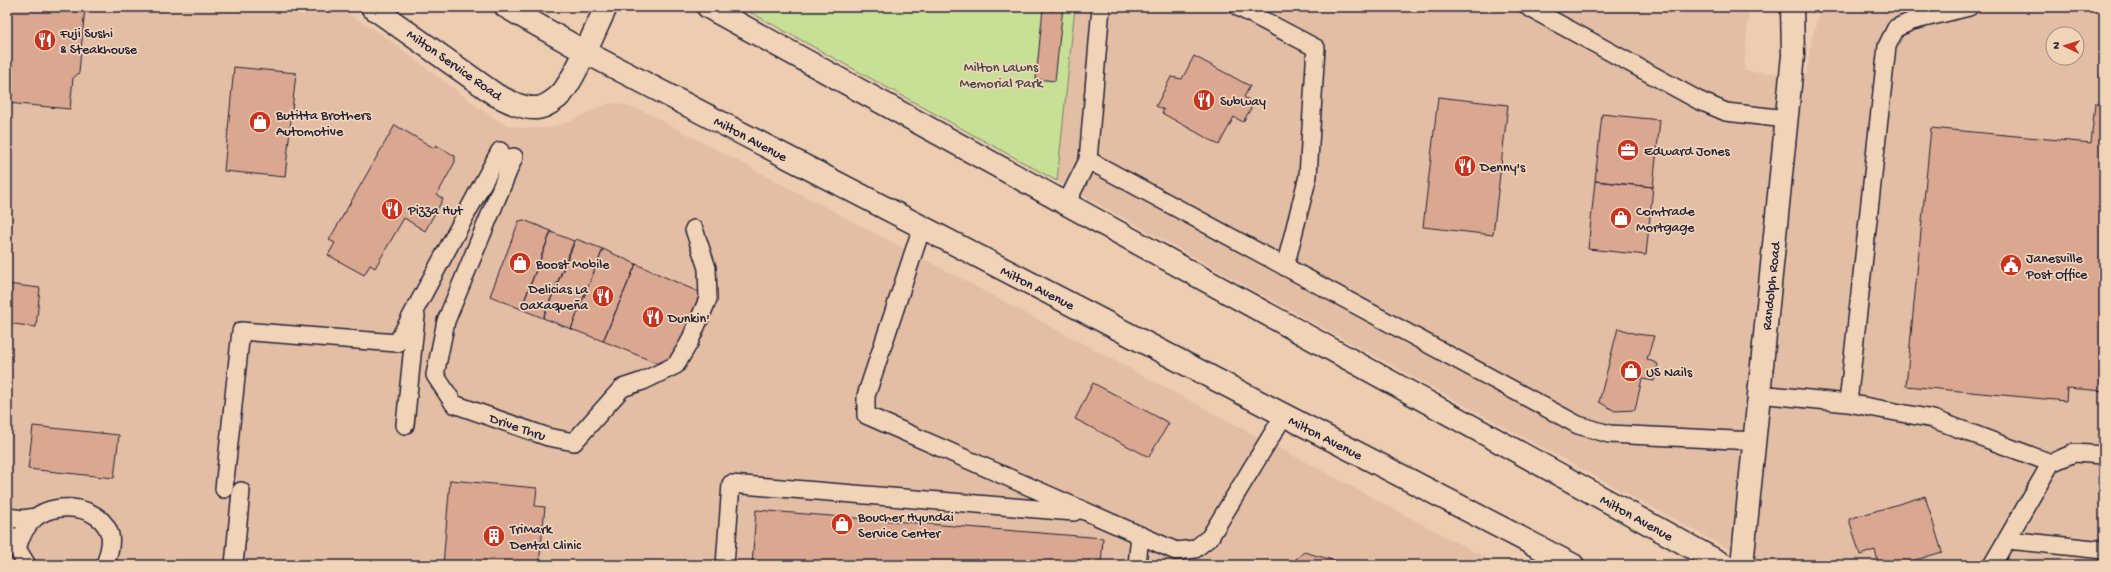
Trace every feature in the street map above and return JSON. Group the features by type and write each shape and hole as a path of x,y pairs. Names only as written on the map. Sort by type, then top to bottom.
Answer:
{"main road":[{"name":"Milton Service Road","path":"372,7 496,96 529,107 538,108 552,102 563,92 585,52 606,7"},
{"name":"Milton Avenue","path":"506,7 585,52 1573,565"},
{"name":"Milton Avenue","path":"708,7 1724,565"},
{"name":"Randolph Road","path":"1742,565 1793,55 1792,7"}],"lane":[{"path":"1066,204 1088,160 1101,7"},
{"path":"1238,7 1316,48 1308,176 1286,267"},
{"path":"1528,7 1698,100 1726,112 1786,119"},
{"path":"1848,403 1887,46 1896,28 1912,21 1969,7"},
{"name":"Drive Thru","path":"417,307 507,154 446,321 435,375 454,404 548,437 574,442 622,388 643,381 676,365 689,342 708,299 707,268 694,229"},
{"path":"1088,160 1578,425 1609,434 1755,441"},
{"path":"922,227 866,396 866,415 1176,551 1195,549 1210,537 1284,415"},
{"path":"405,425 417,307"},
{"path":"224,489 241,331 397,343 417,307"},
{"path":"1759,394 1848,403 1934,419 2051,463"},
{"path":"1992,565 2051,463 2074,453 2104,455"},
{"path":"725,565 731,484 1088,513"},
{"path":"234,565 241,491"},
{"path":"7,517 23,519 36,517 62,508 76,508 89,512 102,522 110,535 109,553 105,565"},
{"path":"17,549 20,539 36,517"},
{"path":"7,532 27,565"},
{"path":"1137,565 1140,535"},
{"path":"2006,540 2104,550"}],"shaded area":[{"path":"7,7 335,7 379,32 489,115 506,125 523,128 548,128 569,122 610,103 625,105 647,113 1499,565 7,565"},
{"path":"1075,7 1749,7 1744,71 1806,76 1812,37 1821,9 1824,7 2104,7 2104,565 1758,565 1248,287 1057,181"}],"green space":[{"name":"Milton Lawns Memorial Park","path":"741,7 1075,7 1057,181"}],"building":[{"name":"Fuji Sushi & Steakhouse","path":"7,7 85,7 79,73 73,78 70,109 7,103"},
{"path":"1054,7 1063,7 1055,81 1036,79 1043,8 1054,11"},
{"name":"Subway","path":"1194,56 1250,86 1244,97 1254,103 1243,122 1234,117 1219,145 1162,113 1164,110 1156,106 1171,77 1182,79"},
{"name":"Butitta Brothers Automotive","path":"234,67 296,73 285,177 224,171"},
{"name":"Denny's","path":"1438,97 1508,105 1493,235 1423,227"},
{"name":"Janesville Post Office","path":"2095,104 2104,104 2104,391 2067,388 2066,401 1906,386 1931,128 2091,143"},
{"name":"Edward Jones","path":"1602,114 1660,120 1653,187 1595,181"},
{"name":"Pizza Hut","path":"395,125 434,148 436,145 455,156 455,162 437,195 443,199 425,231 404,218 375,268 370,265 364,275 328,255 335,243 329,240"},
{"name":"Comtrade Mortgage","path":"1595,181 1653,187 1646,255 1588,249"},
{"name":"Boost Mobile","path":"524,220 551,231 521,309 490,296 519,221"},
{"path":"551,232 574,241 543,318 521,309"},
{"path":"576,239 603,249 571,329 543,318"},
{"name":"Delicias La Oaxaqueña","path":"603,249 636,264 603,341 571,329"},
{"name":"Dunkin'","path":"636,264 703,294 676,357 659,364 603,341"},
{"path":"7,284 40,288 36,327 7,323"},
{"name":"US Nails","path":"1618,328 1636,334 1654,336 1647,359 1658,364 1654,381 1642,379 1635,410 1615,411 1599,402"},
{"path":"1093,383 1169,423 1149,457 1075,419"},
{"path":"33,426 119,435 114,478 28,469"},
{"name":"TriMark Dental Clinic","path":"450,480 537,488 535,506 545,507 539,565 443,565"},
{"path":"1925,496 1942,552 1899,565 1879,565 1875,550 1860,555 1849,519"},
{"name":"Boucher Hyundai Service Center","path":"756,510 1103,538 1101,565 752,565"},
{"path":"1304,552 1350,565 1289,565"}],"place":[{"name":"Fuji Sushi & Steakhouse","path":"45,40"},
{"name":"Subway","path":"1204,100"},
{"name":"Butitta Brothers Automotive","path":"260,122"},
{"name":"Edward Jones","path":"1628,150"},
{"name":"Denny's","path":"1465,166"},
{"name":"Pizza Hut","path":"392,209"},
{"name":"Comtrade Mortgage","path":"1621,218"},
{"name":"Boost Mobile","path":"520,263"},
{"name":"Janesville Post Office","path":"2011,265"},
{"name":"Delicias La Oaxaqueña","path":"603,296"},
{"name":"Dunkin'","path":"653,317"},
{"name":"US Nails","path":"1631,371"},
{"name":"Boucher Hyundai Service Center","path":"842,524"},
{"name":"TriMark Dental Clinic","path":"494,536"}]}
